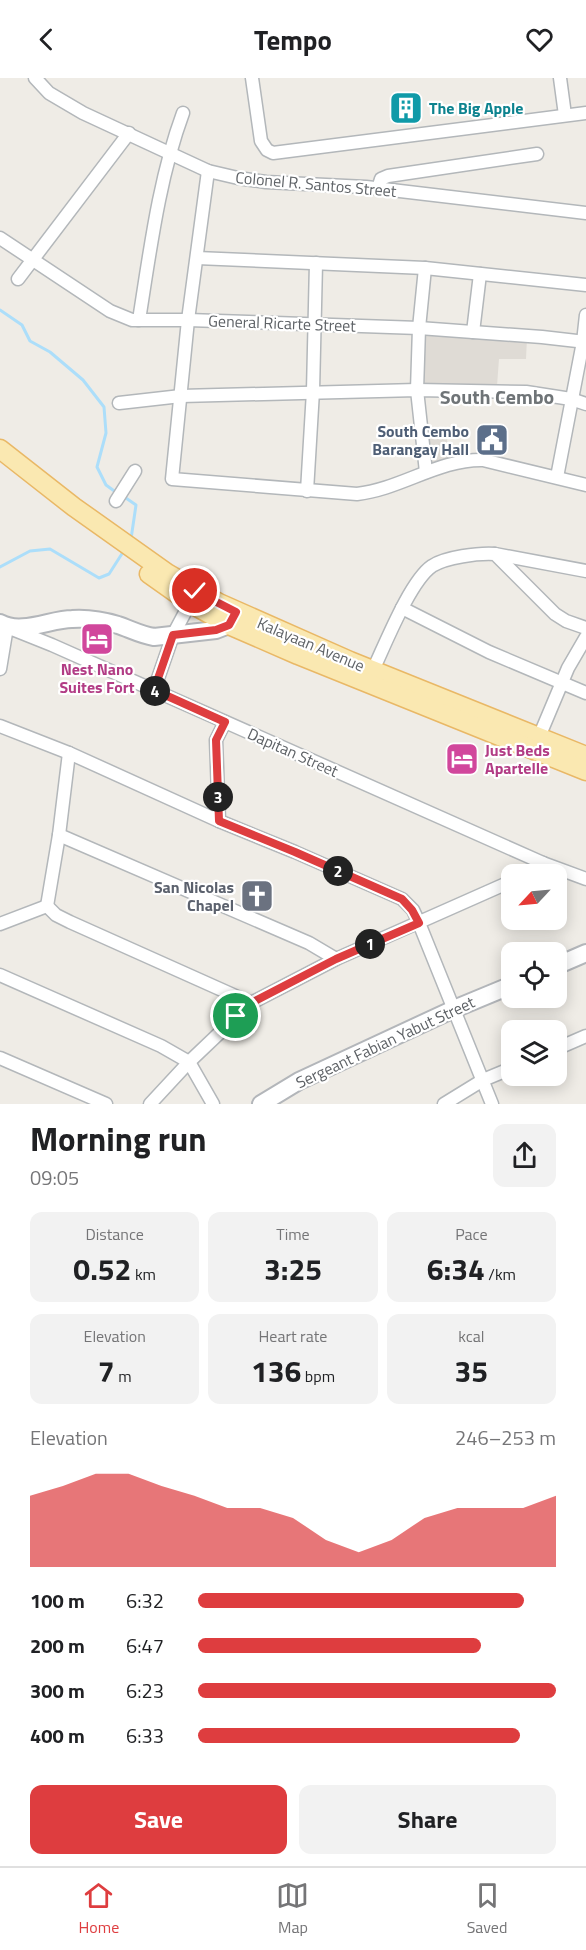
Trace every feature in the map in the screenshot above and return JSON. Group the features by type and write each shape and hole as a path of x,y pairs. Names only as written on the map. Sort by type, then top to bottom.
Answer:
{"main road":[{"name":"Kalayaan Avenue","path":"0,450 74,507 113,541"},
{"name":"Kalayaan Avenue","path":"0,465 113,541 190,603 373,670 586,756"},
{"name":"Kalayaan Avenue","path":"139,560 195,591 232,619 298,656 586,771"}],"street":[{"name":"Colonel R. Santos Street","path":"35,78 50,93 83,113 208,171 266,182 378,189 586,213"},
{"path":"252,78 261,141 273,153 586,113"},
{"path":"560,78 565,115"},
{"path":"139,320 154,231 171,153 183,112"},
{"path":"18,279 129,133"},
{"path":"378,189 381,179 388,176 537,154"},
{"path":"208,171 188,320 172,479 361,494 386,488 426,472 468,460 483,460 586,485"},
{"name":"General Ricarte Street","path":"0,238 110,311 132,320 419,328 585,342"},
{"path":"197,258 425,268 586,285"},
{"path":"307,491 313,391 316,263"},
{"path":"425,268 419,328 417,390 426,472"},
{"path":"473,332 480,274"},
{"path":"557,477 571,399 585,342 586,315"},
{"path":"119,403 181,396 417,390 526,392 571,399 586,404"},
{"path":"116,500 135,471"},
{"path":"373,670 402,608 423,574 433,565 469,555 495,554 586,571"},
{"path":"495,554 555,614 566,621 586,628"},
{"path":"154,690 173,635 190,603"},
{"path":"402,608 489,652 586,693"},
{"path":"0,669 4,625 46,625 69,619 80,619 110,623 143,636 216,630 232,619"},
{"name":"Dapitan Street","path":"4,625 543,863 586,879"},
{"path":"539,736 561,683 586,637"},
{"path":"219,821 216,740 225,722"},
{"path":"0,726 69,753 219,821 402,899 412,910 419,923 492,1104"},
{"path":"47,906 69,753"},
{"path":"59,835 309,943 336,959"},
{"path":"150,1104 189,1062 251,1003 336,959 501,886"},
{"path":"0,924 47,906"},
{"path":"47,906 56,915 70,922 251,1003"},
{"path":"567,961 586,953"},
{"path":"0,975 161,1046 189,1062 213,1104"},
{"name":"Sergeant Fabian Yabut Street","path":"261,1104 299,1081 501,990"},
{"path":"567,1044 586,1036"},
{"path":"0,1058 106,1104"},
{"path":"444,1104 483,1080 501,1073"}],"shaded area":[{"path":"423,332 527,338 526,359 499,359 497,386 418,388"},
{"path":"446,432 450,463 432,465 426,436"}],"waterway":[{"path":"0,310 22,325 30,341 50,352 83,380 104,407 106,433 97,467 106,485 117,493"},
{"path":"123,496 136,505 131,539"},
{"path":"0,567 30,551 50,549 99,578 109,574 125,549"}],"place":[{"name":"The Big Apple","path":"406,108"},
{"name":"South Cembo Barangay Hall","path":"492,440"},
{"name":"Nest Nano Suites Fort","path":"97,639"},
{"name":"Just Beds Apartelle","path":"462,759"},
{"name":"San Nicolas Chapel","path":"257,896"}],"district":[{"name":"South Cembo","path":"497,396"}],"route":[{"path":"195,591 236,612 229,625 216,630 173,635 154,690 225,722 216,740 219,821 402,899 412,910 419,923 336,959 251,1003 236,1016"}]}
